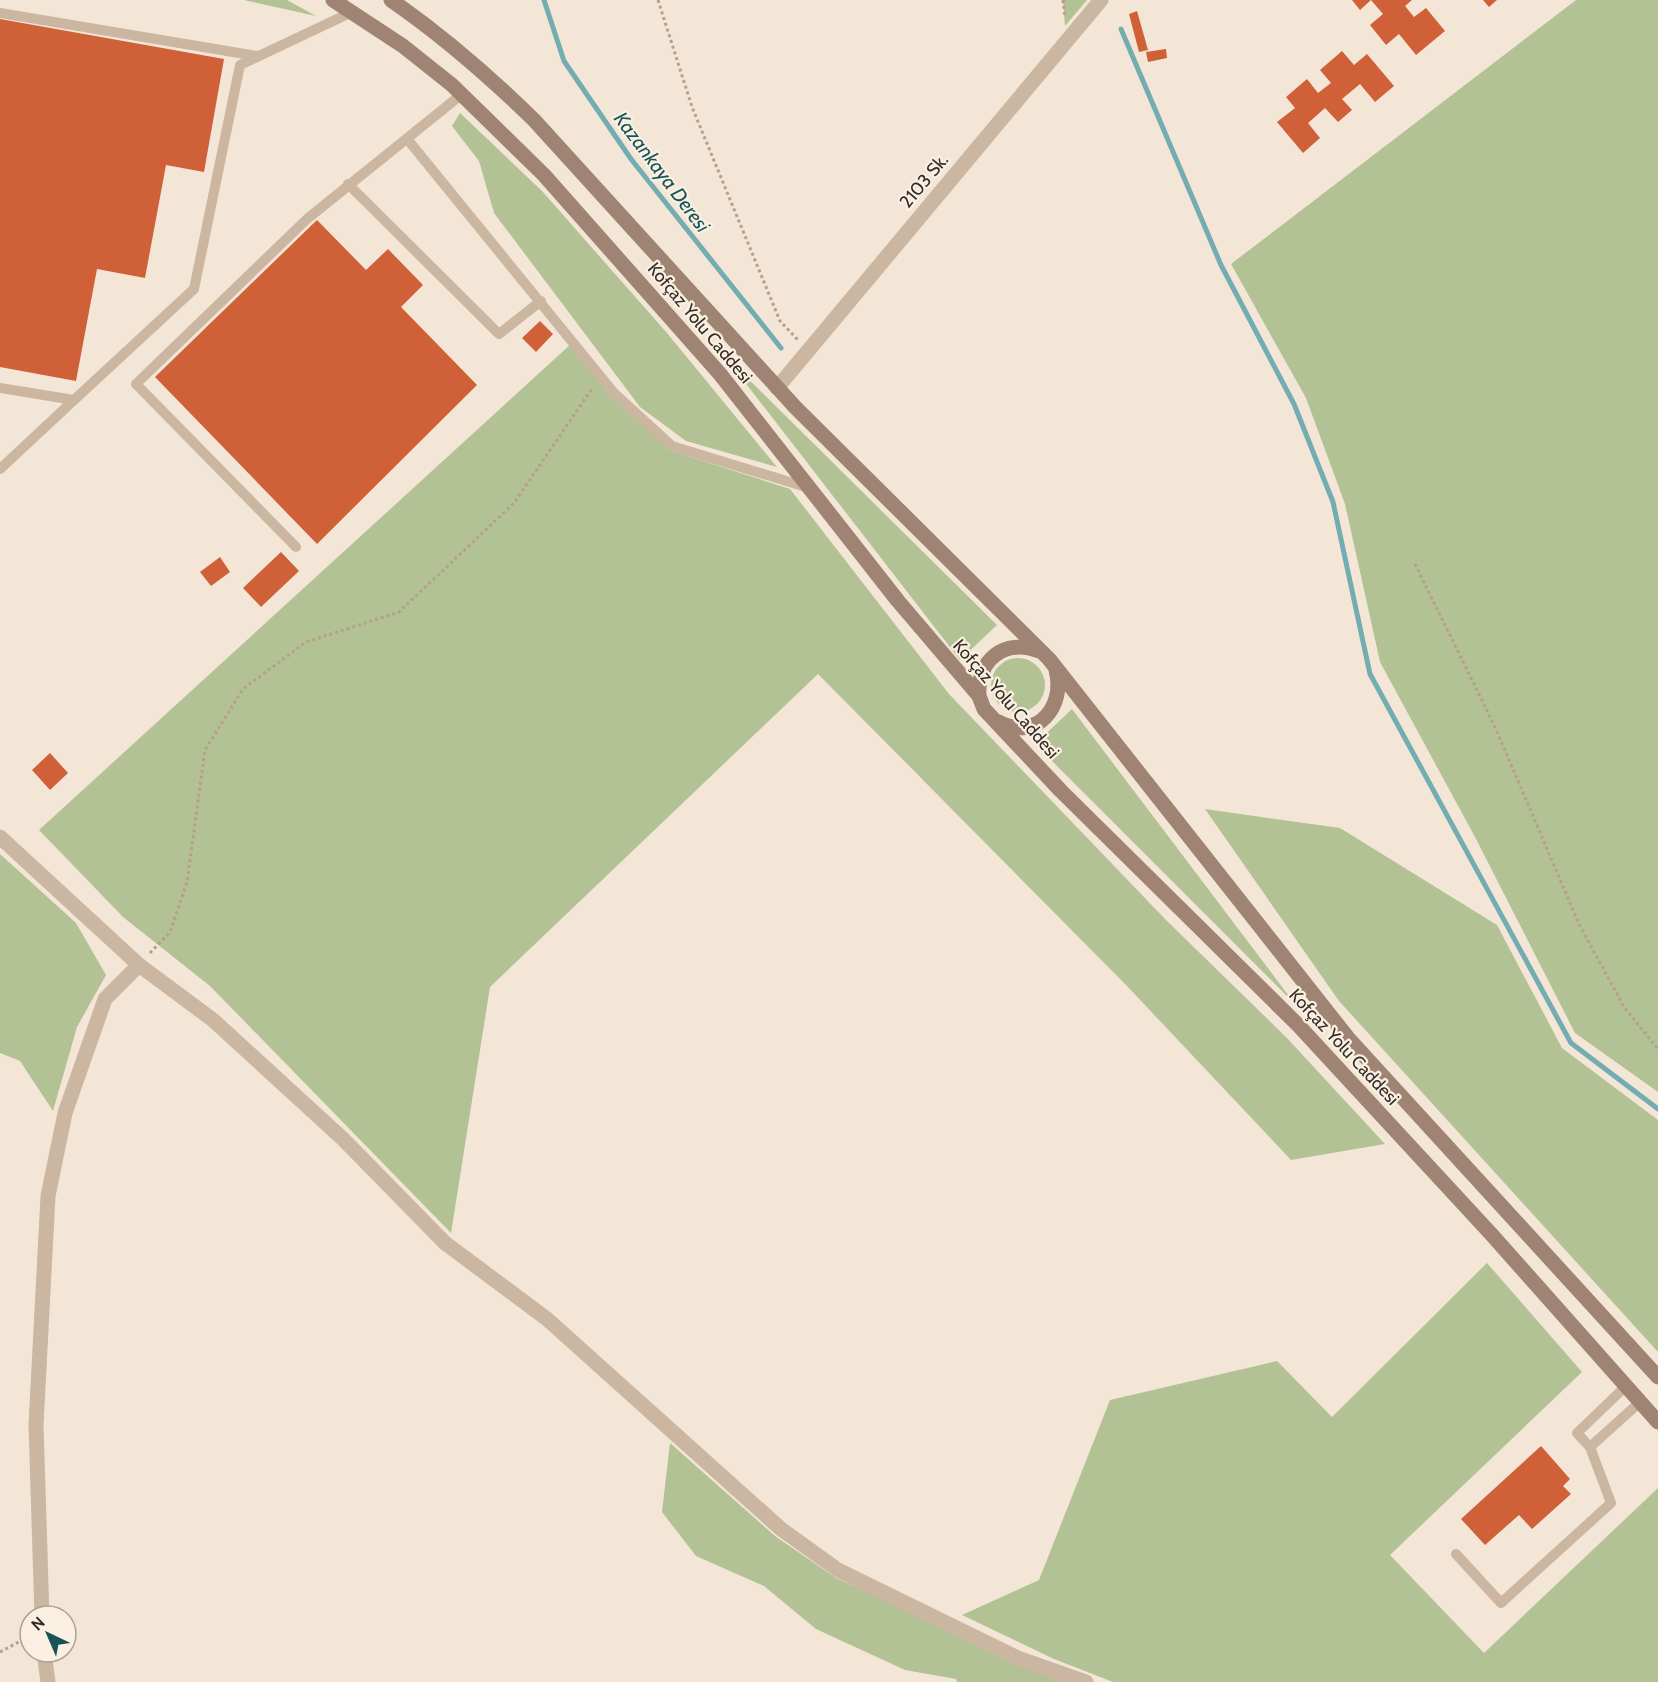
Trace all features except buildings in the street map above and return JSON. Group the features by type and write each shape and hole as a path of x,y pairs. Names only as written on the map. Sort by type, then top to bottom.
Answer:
{"main road":[{"name":"Kofçaz Yolu Caddesi","path":"333,0 403,46 462,94 543,175 672,318 898,601 979,696 984,709 993,720 1177,907 1298,1024 1492,1235 1658,1422"},
{"name":"Kofçaz Yolu Caddesi","path":"391,0 447,41 534,120 777,388 1049,659 1348,1038 1658,1377"},
{"path":"979,696 978,682 982,669 990,657 1014,646 1039,651"},
{"path":"993,720 1006,726 1020,728 1034,725 1046,717 1059,696 1056,670"}],"street":[{"name":"2103 Sk.","path":"777,388 1101,0"},
{"path":"0,837 139,966 213,1020 343,1139 445,1243 547,1319 781,1528 838,1570 1018,1658 1086,1682"},
{"path":"42,1604 36,1425 48,1196 64,1113 105,999 139,966"},
{"path":"46,1664 48,1682"}],"lane":[{"path":"0,469 194,289 240,65 352,12"},
{"path":"0,13 257,57"},
{"path":"296,547 136,384 307,219 348,184 408,140 462,94"},
{"path":"408,140 614,393 672,446 810,489"},
{"path":"348,184 499,334 541,301"},
{"path":"0,388 74,400"},
{"path":"1456,1554 1501,1603 1611,1503 1590,1447 1576,1433 1626,1386"},
{"path":"1590,1447 1640,1402"}],"path":[{"path":"658,0 692,107 780,321 808,350"},
{"path":"139,966 170,932 187,882 205,750 243,689 306,642 399,612 514,503 601,375"},
{"path":"1415,564 1496,729 1579,924 1624,1007 1658,1049"},
{"path":"0,1652 18,1642"}],"green space":[{"path":"244,0 287,0 316,16"},
{"path":"1063,0 1087,0 1065,26"},
{"path":"1576,0 1658,0 1658,1092 1575,1033 1475,837 1380,662 1345,504 1306,398 1231,264"},
{"path":"460,113 542,191 667,333 777,467 686,441 640,407 494,213 479,161 452,126"},
{"path":"571,344 669,450 790,489 949,694 1166,920 1286,1037 1385,1144 1291,1160 1127,986 818,674 490,987 451,1233 210,986 123,917 39,830"},
{"path":"723,354 997,625 960,660"},
{"path":"1018,658 1028,660 1037,666 1043,675 1045,685 1043,695 1037,704 1028,710 1018,712 1008,710 999,704 993,695 991,685 993,675 999,666 1008,660"},
{"path":"1072,709 1295,1004 1035,744"},
{"path":"1205,809 1340,828 1497,925 1562,1048 1658,1120 1658,1352 1339,1001"},
{"path":"0,854 76,923 106,975 77,1027 53,1111 20,1061 0,1053"},
{"path":"1487,1263 1582,1372 1390,1555 1484,1653 1658,1488 1658,1682 1113,1682 1054,1659 962,1615 1039,1580 1110,1400 1277,1361 1332,1417"},
{"path":"670,1443 775,1536 836,1578 1065,1682 957,1682 956,1679 905,1670 816,1629 764,1586 696,1556 662,1512"}],"waterway":[{"name":"Kazankaya Deresi","path":"544,0 564,61 631,159 781,348"},
{"path":"1121,29 1221,265 1294,404 1333,502 1370,674 1571,1043 1658,1109"}]}
